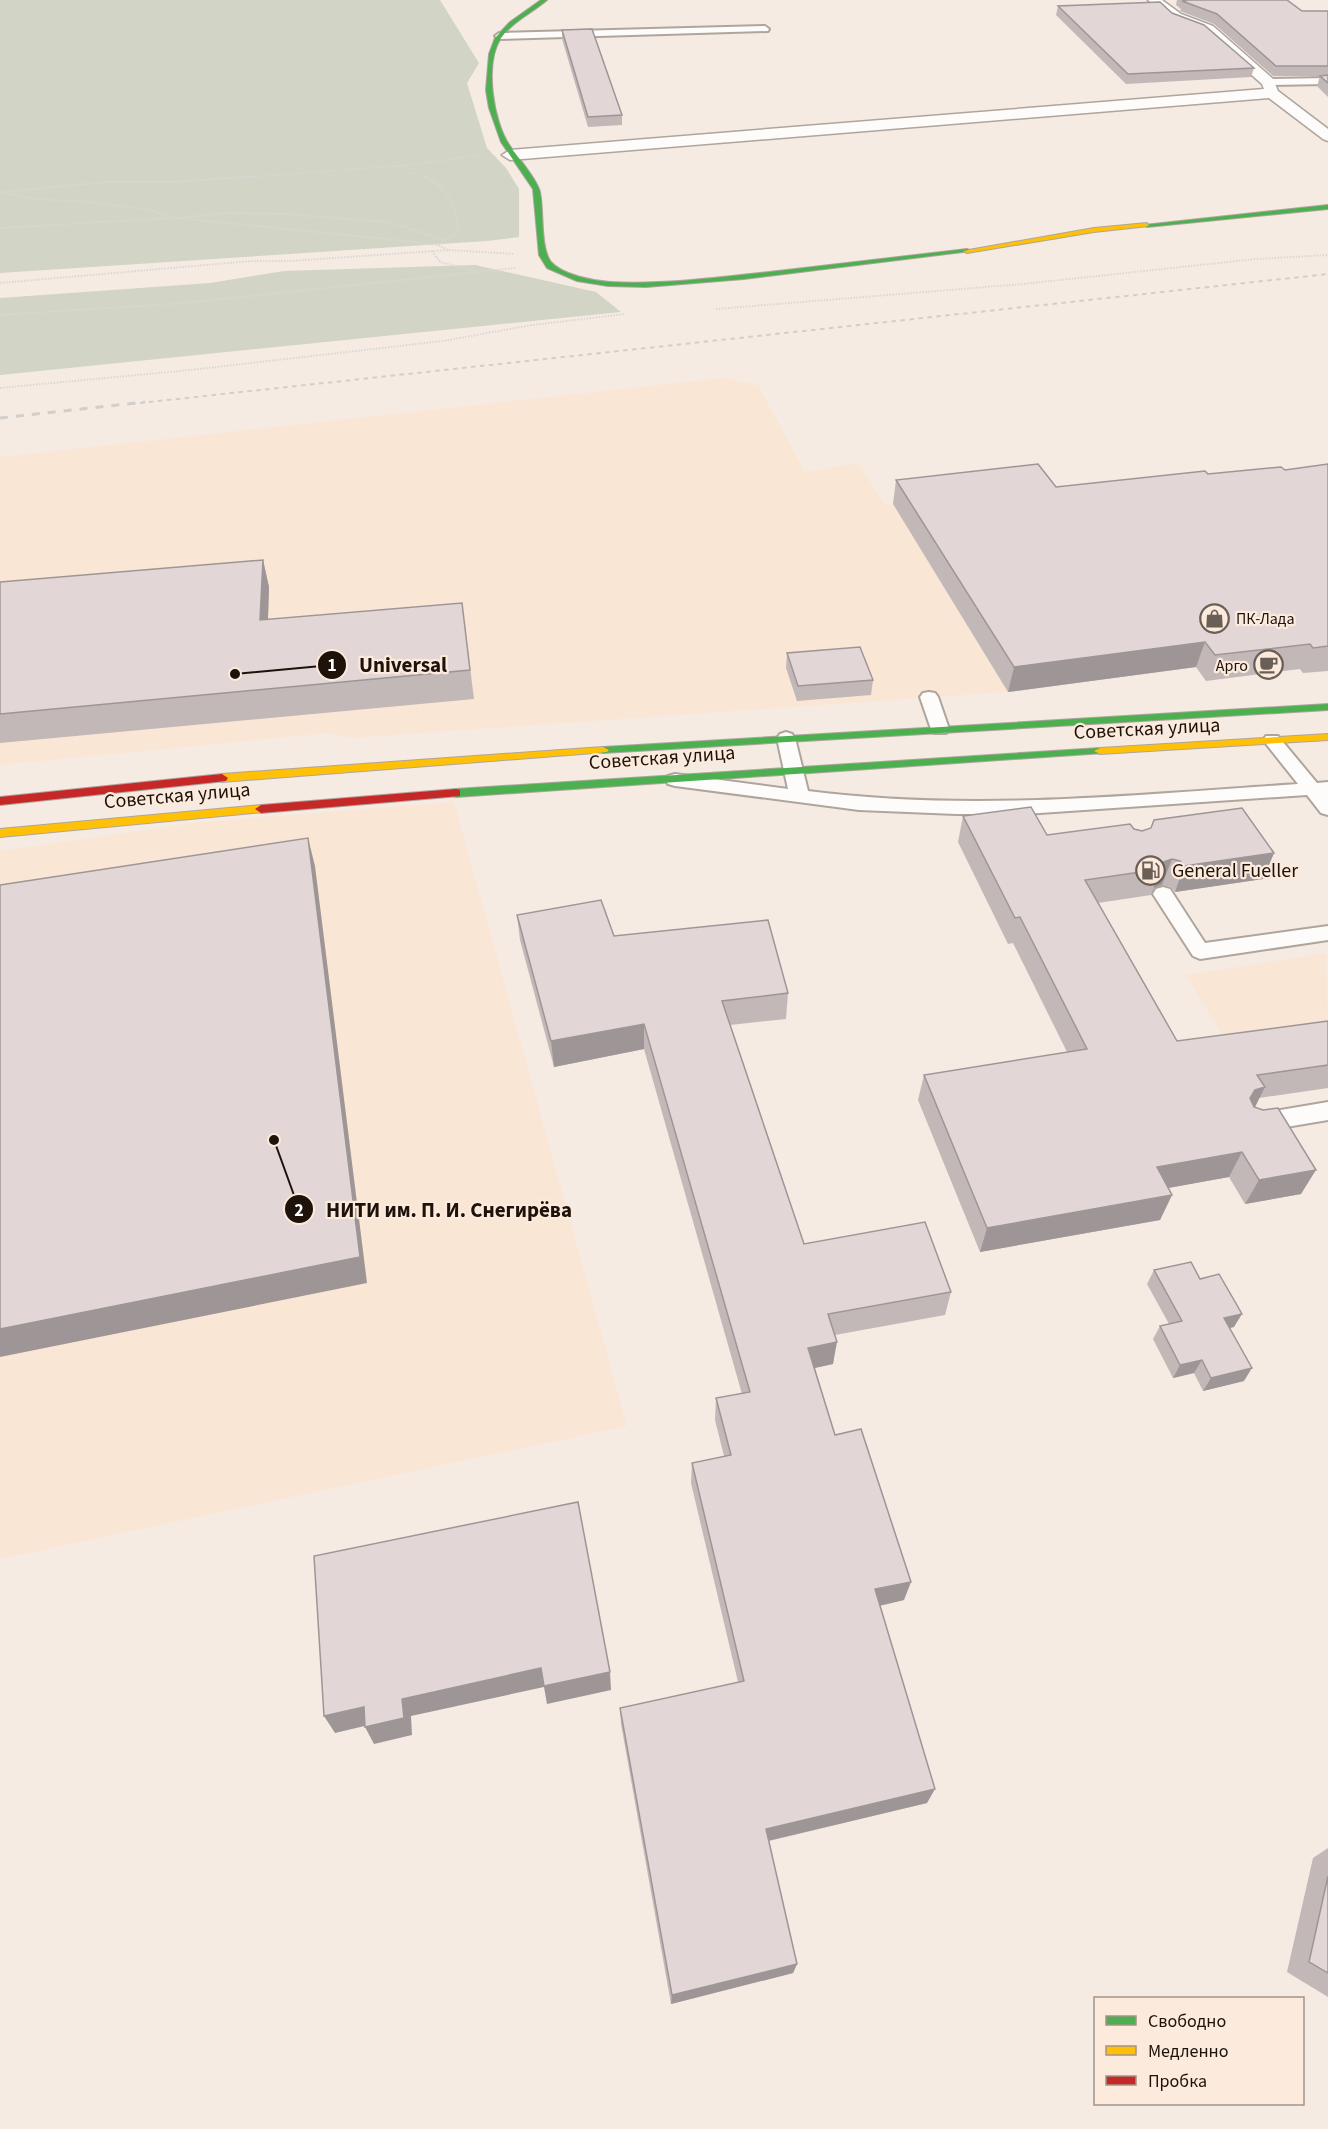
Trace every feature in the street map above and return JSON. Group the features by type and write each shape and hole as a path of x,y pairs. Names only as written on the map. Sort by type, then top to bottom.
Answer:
{"street":[{"path":"544,0 499,36 491,58 488,78 490,99 510,155 522,171 525,171 536,189 546,260 577,279 608,284 646,285 744,277 963,252 1094,230 1328,207"},
{"path":"1154,0 1176,17 1208,29 1270,87 1328,136"},
{"path":"510,155 1270,87"},
{"name":"Советская улица","path":"0,801 227,777 786,738 1328,707"},
{"name":"Советская улица","path":"0,833 220,810 651,777 1328,737"}],"lane":[{"path":"499,36 765,29"},
{"path":"1270,87 1328,81"},
{"path":"929,697 940,729"},
{"path":"786,738 800,798"},
{"path":"1272,740 1320,788 1328,809"},
{"path":"651,777 859,804 956,808 1025,808 1320,788"},
{"path":"1104,803 1116,821"},
{"path":"1163,894 1200,951 1328,933"},
{"path":"1251,1124 1328,1111"}],"path":[{"path":"0,192 80,182 146,180 172,182 399,166 444,161 469,154 510,155"},
{"path":"399,166 403,170 427,177 443,188 451,199 459,228 455,235 438,245"},
{"path":"0,192 36,199 88,202 151,210 175,218 225,224 355,234 438,245 449,250"},
{"path":"0,228 227,213 326,216 388,222 445,240"},
{"path":"0,283 251,261 290,261 449,250 546,260"},
{"path":"432,251 440,262 478,272"},
{"path":"707,309 1023,285 1257,259 1328,255"},
{"path":"0,315 184,303 478,272 546,260"},
{"path":"0,388 190,370 443,340 532,325 632,313"}],"shaded area":[{"path":"0,0 440,0 479,63 467,83 487,148 506,168 519,189 519,237 0,273"},
{"path":"475,265 596,292 621,312 0,375 0,298 210,283 284,271"},
{"path":"722,378 758,385 805,472 858,463 885,505 893,504 1008,692 351,738 329,733 0,765 0,457"},
{"path":"454,802 627,1426 0,1559 0,851 201,822"},
{"path":"1326,953 1328,1031 1230,1048 1186,975"}],"building":[{"path":"1287,0 1302,11 1328,11 1328,66 1276,66 1217,14 1182,1"},
{"path":"1160,2 1172,13 1204,25 1254,68 1128,74 1058,6"},
{"path":"592,29 622,115 588,117 562,30"},
{"path":"1328,75 1328,83 1320,76"},
{"path":"1038,464 1056,487 1205,471 1208,474 1281,467 1285,470 1328,464 1328,646 1313,648 1310,644 1215,655 1205,642 1014,667 896,480"},
{"path":"263,560 260,620 462,603 470,670 0,714 0,582"},
{"path":"860,647 873,680 798,686 787,653"},
{"path":"1031,807 1047,835 1130,824 1134,829 1142,831 1151,828 1154,820 1242,808 1274,853 1184,866 1180,861 1172,859 1163,862 1161,869 1085,880 1177,1041 1328,1021 1328,1065 1257,1075 1265,1087 1255,1090 1250,1098 1254,1107 1263,1110 1278,1108 1316,1170 1259,1180 1242,1152 1157,1167 1172,1195 987,1228 924,1075 1087,1049 1020,917 1015,918 963,816"},
{"path":"308,838 360,1257 0,1329 0,885"},
{"path":"601,900 614,936 768,920 788,993 722,1001 804,1244 925,1222 951,1292 828,1314 837,1342 808,1348 835,1435 861,1429 911,1582 875,1589 935,1789 766,1829 797,1964 672,1995 620,1708 744,1681 692,1463 731,1455 716,1398 750,1392 644,1024 551,1041 517,915"},
{"path":"1191,1262 1200,1279 1219,1274 1242,1314 1224,1318 1252,1368 1211,1378 1202,1360 1180,1365 1160,1326 1182,1321 1154,1270"},
{"path":"578,1502 610,1672 544,1686 541,1668 402,1699 404,1718 365,1727 364,1707 324,1716 314,1556"},
{"path":"1328,1876 1328,1973 1309,1962"}],"railway":[{"path":"131,404 1328,274"},
{"path":"0,418 145,402"}],"traffic: fast":[{"path":"544,0 512,23 498,38 492,54 489,90 492,108 504,142 536,189 543,255 550,266 577,279 608,284 646,285 744,277 967,251"},
{"path":"1147,225 1328,207"},
{"path":"603,750 1328,707"},
{"path":"456,793 1100,751"}],"traffic: slow":[{"path":"967,251 1094,230 1147,225"},
{"path":"1100,751 1328,737"},
{"path":"222,778 603,750"},
{"path":"0,833 261,809"}],"traffic: jam":[{"path":"0,801 222,778"},
{"path":"261,809 456,793"}],"place":[{"name":"ПК-Лада","path":"1215,618"},
{"name":"Арго","path":"1269,665"},
{"name":"Universal","path":"235,674"},
{"name":"General Fueller","path":"1151,870"},
{"name":"НИТИ им. П. И. Снегирёва","path":"274,1140"}]}
